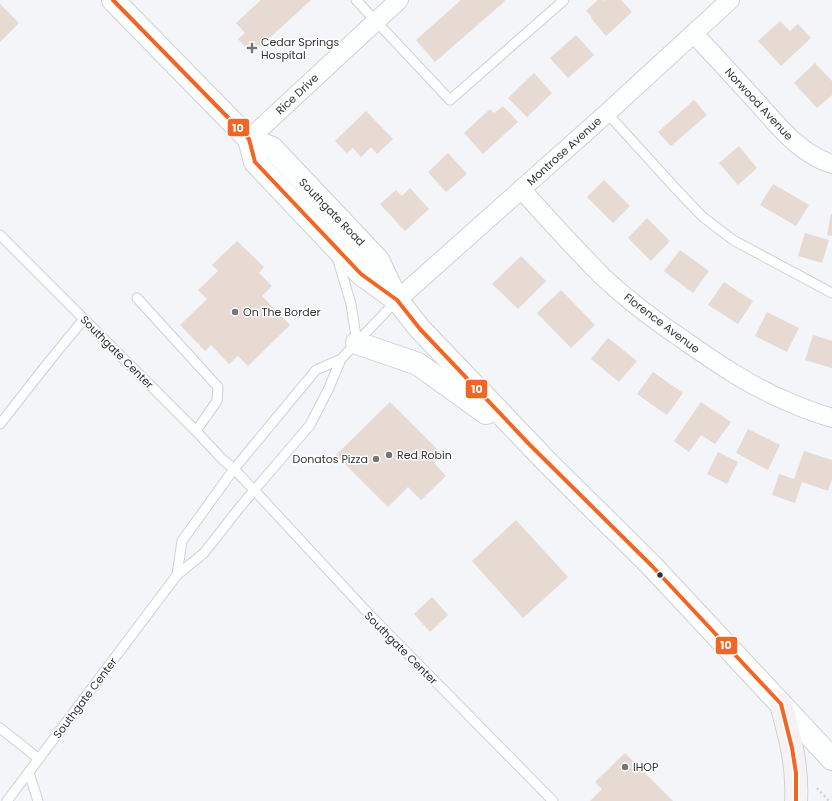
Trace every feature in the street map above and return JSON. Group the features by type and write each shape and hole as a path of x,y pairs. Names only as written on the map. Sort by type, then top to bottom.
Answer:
{"main road":[{"path":"781,704 792,748 796,773 796,801"}],"street":[{"name":"Southgate Road","path":"113,0 249,139 272,148 378,260 397,300 420,329 529,444 652,566 832,759"},
{"name":"Rice Drive","path":"249,139 399,0"},
{"name":"Montrose Avenue","path":"397,300 607,113 730,0"},
{"name":"Norwood Avenue","path":"694,34 788,136 807,152 832,164"},
{"name":"Southgate Road","path":"249,139 255,162 361,274 397,300"},
{"name":"Florence Avenue","path":"521,189 584,258 654,320 722,367 752,384 783,400 809,411 832,418"},
{"path":"357,343 418,364 529,444"}],"lane":[{"path":"356,0 450,100 564,0"},
{"path":"607,113 703,217 734,240 832,293"},
{"name":"Southgate Center","path":"0,235 196,431 222,459 234,469 368,614 553,801"},
{"path":"333,244 351,304 357,343"},
{"path":"137,298 218,387 217,401 196,431"},
{"name":"Southgate Center","path":"177,574 182,541 234,469 316,370 341,359 397,300"},
{"path":"0,424 84,319"},
{"name":"Southgate Center","path":"7,801 177,574 204,553 254,490 310,425 328,390 341,359"},
{"path":"0,728 39,759"},
{"path":"28,774 38,801"}],"path":[{"path":"813,788 817,788 830,801"}],"building":[{"path":"261,0 311,0 252,54 238,39 245,33 236,23"},
{"path":"461,0 505,1 435,62 416,40"},
{"path":"598,0 621,0 632,12 606,36 586,11"},
{"path":"0,4 19,23 0,42"},
{"path":"780,21 790,31 798,24 811,38 781,66 758,41"},
{"path":"576,35 594,55 568,78 550,58"},
{"path":"815,63 832,81 832,95 817,108 794,83"},
{"path":"534,73 552,93 527,117 508,98"},
{"path":"694,100 707,115 671,146 658,132"},
{"path":"503,106 518,122 483,154 464,133 490,109 494,113"},
{"path":"366,111 393,139 377,154 371,147 361,157 353,148 347,153 335,141"},
{"path":"739,146 757,168 738,185 719,163"},
{"path":"448,153 467,174 446,192 428,172"},
{"path":"604,180 630,206 613,223 587,197"},
{"path":"773,184 809,205 796,226 760,205"},
{"path":"410,188 429,209 405,231 380,204 396,190 402,196"},
{"path":"832,214 832,236 827,235"},
{"path":"647,218 670,241 651,261 628,238"},
{"path":"805,233 829,240 822,263 798,256"},
{"name":"On The Border","path":"237,241 264,267 259,273 272,286 262,296 290,325 248,366 238,356 229,364 211,345 205,351 180,325 207,299 198,290 218,271 212,265"},
{"path":"680,250 709,271 693,293 664,271"},
{"path":"521,256 546,281 518,309 492,284"},
{"path":"724,282 753,301 738,324 708,305"},
{"path":"561,290 595,325 571,348 537,313"},
{"path":"767,312 799,328 787,352 755,336"},
{"path":"813,335 832,341 832,368 805,360"},
{"path":"608,338 637,361 619,382 591,359"},
{"path":"653,372 683,393 667,415 637,394"},
{"name":"Red Robin","path":"390,402 443,455 434,463 446,476 421,500 408,487 388,507 336,455"},
{"path":"701,402 731,422 715,444 701,435 689,452 674,441"},
{"path":"748,429 780,445 768,470 736,453"},
{"path":"804,451 832,460 832,479 828,491 802,482 795,503 772,495 779,474 794,479"},
{"path":"718,452 738,462 727,484 707,474"},
{"path":"516,520 568,577 523,618 472,561"},
{"path":"432,597 448,615 430,632 414,614"},
{"name":"IHOP","path":"625,753 673,801 590,801 602,789 595,782"}],"transit line":[{"name":"10","path":"113,0 249,139 255,162 361,274 397,300 420,329 529,444 652,566 781,704 792,748 796,773 796,801"}],"place":[{"name":"Cedar Springs Hospital","path":"252,48"},
{"name":"On The Border","path":"235,312"},
{"name":"Red Robin","path":"389,455"},
{"name":"Donatos Pizza","path":"376,459"},
{"name":"IHOP","path":"625,767"}]}
